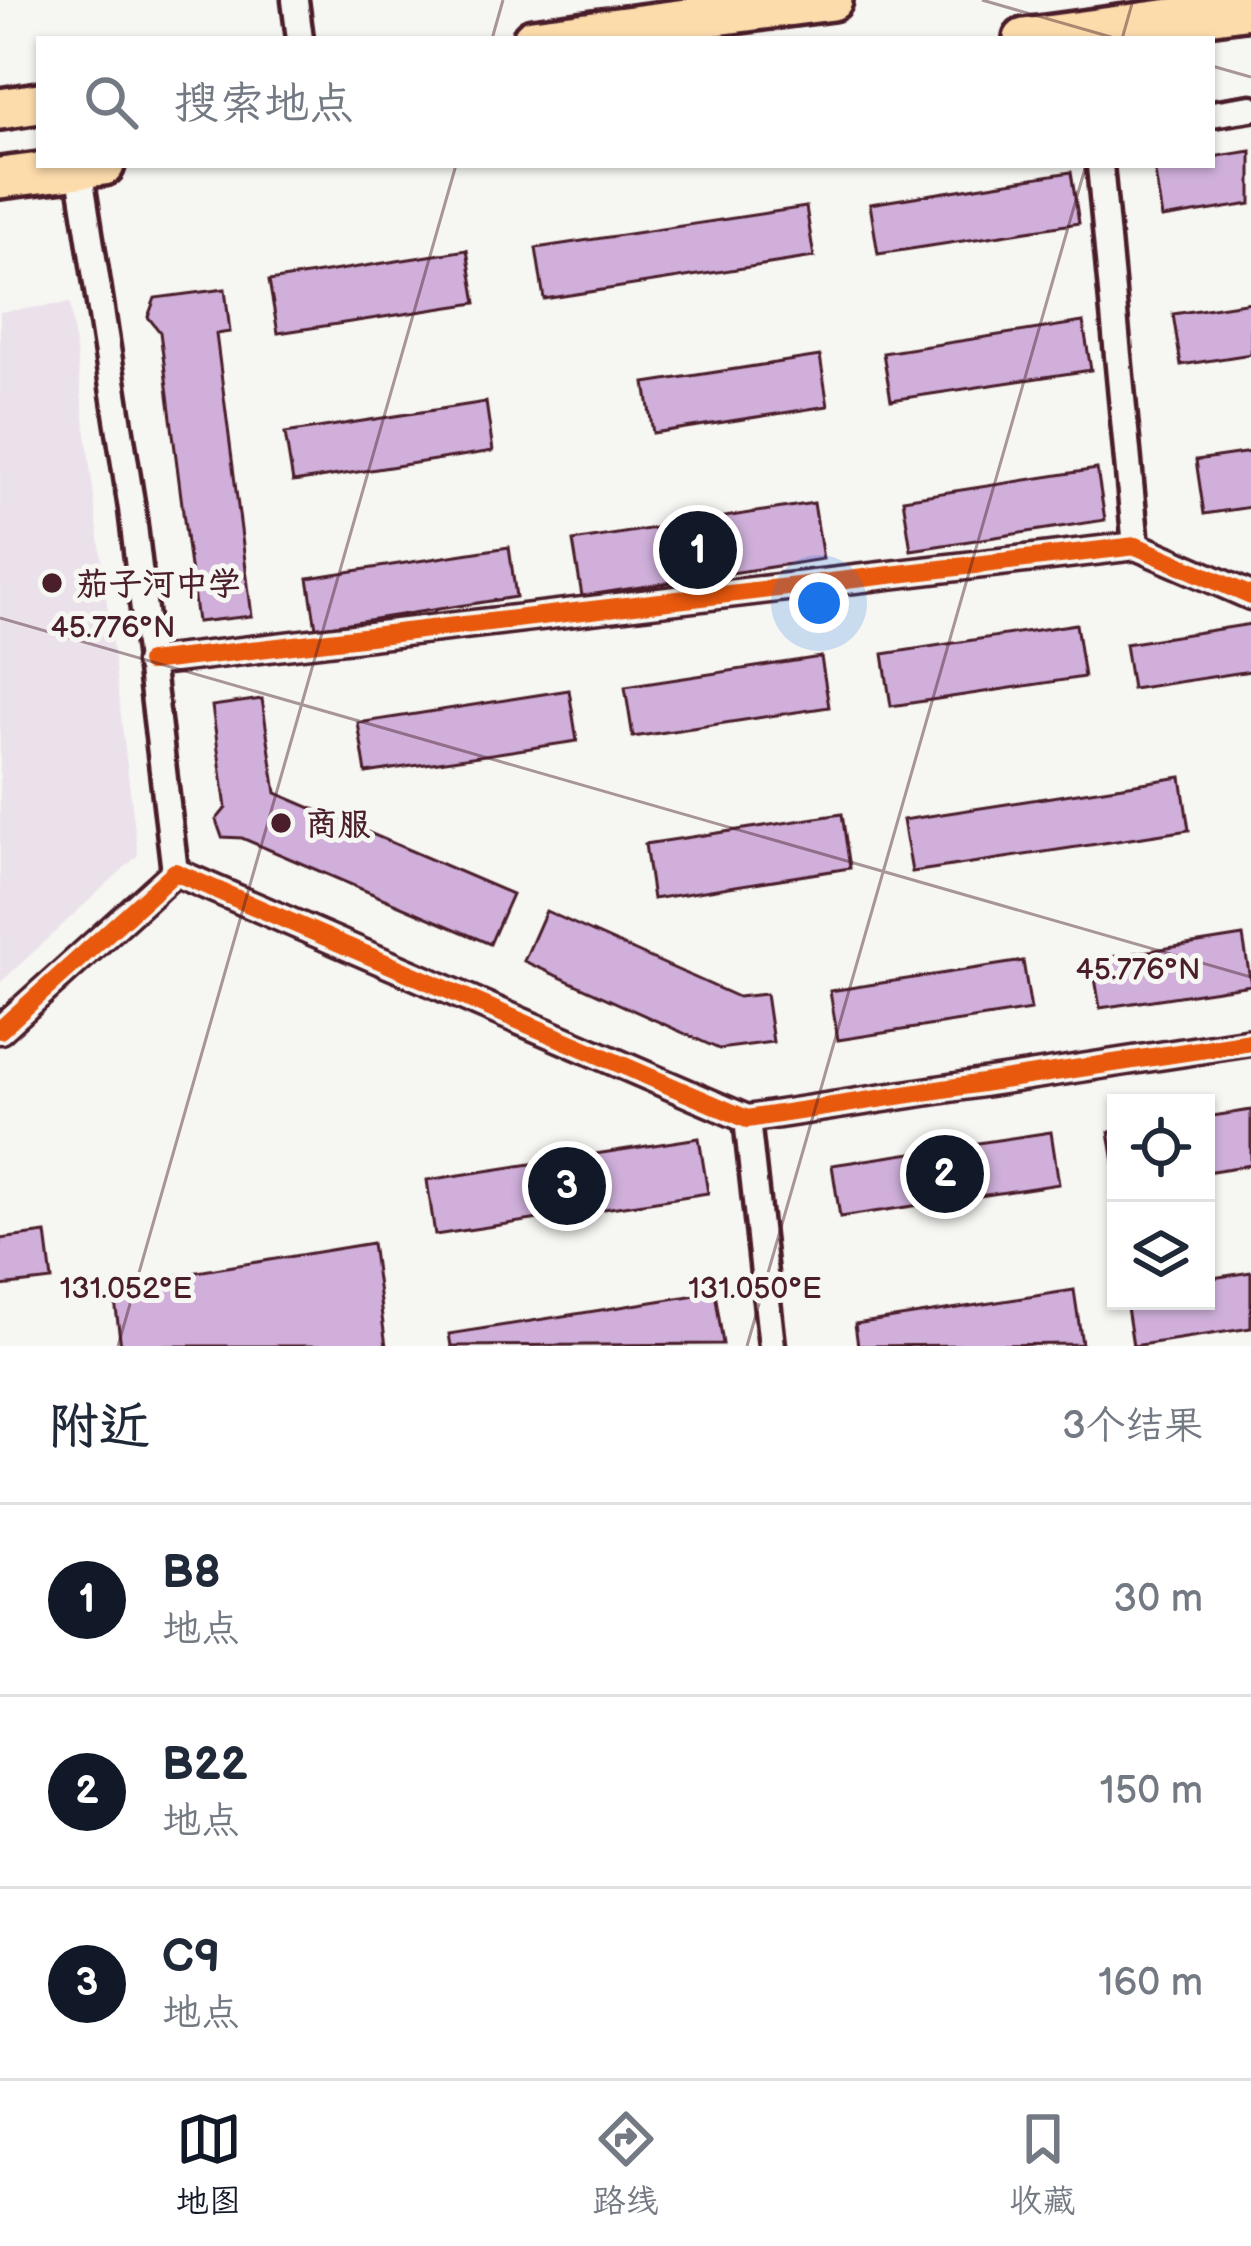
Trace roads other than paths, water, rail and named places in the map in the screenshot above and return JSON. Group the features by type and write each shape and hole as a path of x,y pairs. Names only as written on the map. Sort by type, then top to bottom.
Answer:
{"main road":[{"path":"556,36 832,0"},
{"path":"1046,36 1251,8"},
{"path":"0,109 36,104"},
{"path":"0,178 84,168"}],"street":[{"path":"295,0 299,36"},
{"path":"1215,114 1251,108"},
{"path":"92,168 175,872"},
{"path":"1100,168 1136,546"},
{"path":"149,662 1136,546 1251,596"},
{"path":"0,1030 175,872"},
{"path":"175,872 747,1119 1251,1042"},
{"path":"747,1119 772,1346"}],"place":[{"name":"B8","path":"698,550"},
{"name":"茄子河中学","path":"52,583"},
{"name":"商服","path":"281,823"},
{"name":"B22","path":"945,1174"},
{"name":"C9","path":"567,1186"}]}
